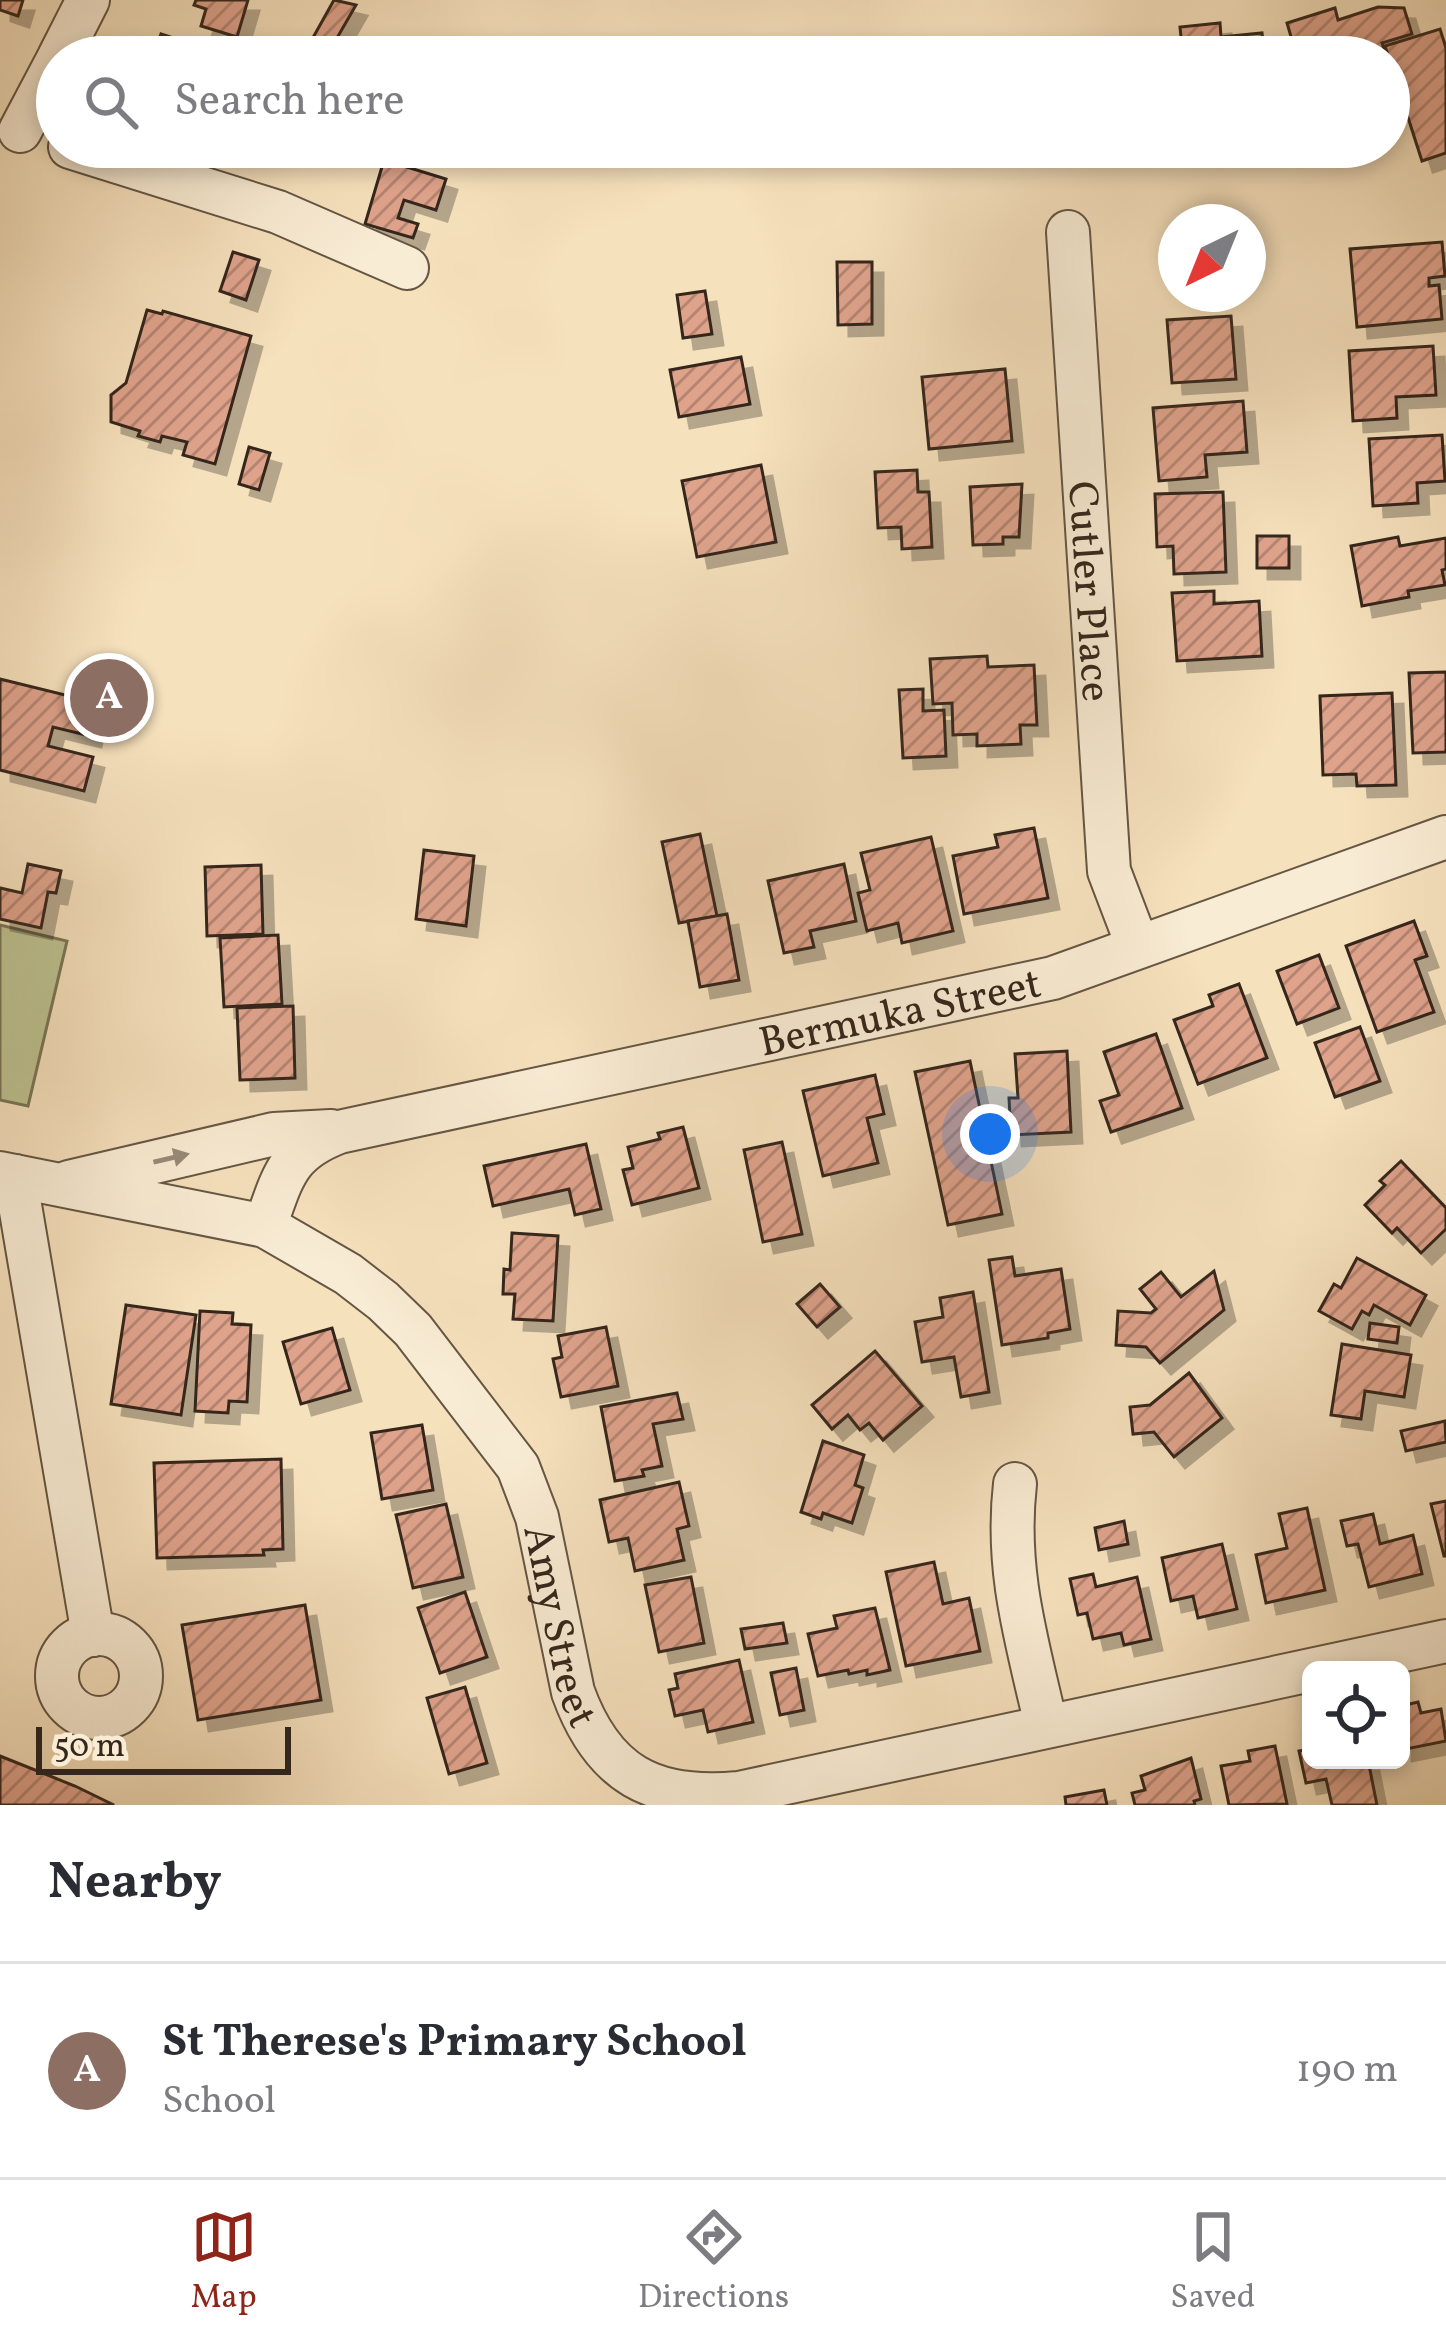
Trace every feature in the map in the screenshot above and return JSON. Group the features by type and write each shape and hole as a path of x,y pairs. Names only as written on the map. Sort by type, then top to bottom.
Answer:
{"street":[{"path":"70,36 88,0"},
{"path":"137,168 278,212 407,268"},
{"name":"Cutler Place","path":"1068,232 1108,871 1138,947"},
{"name":"Bermuka Street","path":"265,1226 291,1160 316,1141 339,1132 1053,978 1446,837"},
{"name":"Bermuka Street","path":"24,1178 274,1134 339,1132"},
{"path":"24,1178 93,1634"},
{"name":"Amy Street","path":"24,1178 265,1226 349,1274 383,1301 500,1440 530,1494 581,1714 603,1750 640,1780 684,1794 739,1792 1446,1641"},
{"path":"1015,1484 1010,1533 1016,1590 1046,1725"}],"green space":[{"path":"0,925 67,941 28,1106 0,1100"}],"building":[{"path":"0,0 23,0 18,16 0,10"},
{"path":"196,0 248,0 237,36 201,26 206,9 194,5"},
{"path":"334,0 356,5 338,36 314,36"},
{"path":"1378,7 1404,8 1412,34 1291,36 1287,23 1335,8 1338,20"},
{"path":"1220,23 1221,36 1181,36 1180,27"},
{"path":"1440,29 1446,48 1446,153 1422,161 1410,124 1410,38"},
{"path":"382,168 410,168 446,179 436,210 404,200 398,218 418,224 413,238 365,224"},
{"path":"1442,242 1445,276 1429,278 1429,286 1439,285 1442,319 1357,327 1350,249"},
{"path":"233,252 259,260 246,300 220,291"},
{"path":"837,262 872,262 872,324 838,325"},
{"path":"705,291 712,334 683,338 677,295"},
{"path":"147,310 251,336 215,464 183,455 187,442 162,436 160,442 111,422 111,395 126,383"},
{"path":"1231,316 1236,379 1172,383 1167,320"},
{"path":"1433,346 1436,395 1396,397 1397,418 1353,421 1349,351"},
{"path":"741,357 750,404 679,417 670,370"},
{"path":"1005,369 1012,441 929,449 922,377"},
{"path":"1243,401 1247,452 1205,455 1207,477 1159,481 1153,408"},
{"path":"1442,435 1445,481 1417,483 1418,503 1373,506 1369,439"},
{"path":"249,447 270,453 259,490 239,484"},
{"path":"761,465 776,542 697,557 682,481"},
{"path":"917,470 918,492 929,492 932,547 902,549 901,527 878,528 875,472"},
{"path":"1022,484 1019,537 1003,537 1003,544 973,545 970,487"},
{"path":"1223,492 1226,572 1174,574 1173,546 1157,547 1155,494"},
{"path":"1257,536 1289,536 1289,568 1257,568"},
{"path":"1398,537 1400,546 1446,538 1445,585 1362,606 1351,546"},
{"path":"1214,591 1214,604 1259,601 1262,656 1177,661 1172,593"},
{"path":"987,656 988,667 1034,665 1037,725 1020,725 1021,744 977,746 977,734 953,735 952,703 933,704 930,659"},
{"path":"1446,672 1446,752 1413,753 1409,673"},
{"path":"0,679 98,703 90,736 53,727 48,746 93,757 84,791 0,770"},
{"path":"923,689 923,711 944,710 946,756 903,758 899,690"},
{"path":"1392,693 1396,785 1357,786 1356,774 1323,775 1320,696"},
{"path":"1034,828 1048,898 964,914 953,856 998,847 995,835"},
{"path":"700,834 717,916 679,923 662,842"},
{"path":"931,837 953,931 902,943 898,923 867,931 858,893 870,890 861,853"},
{"path":"424,850 474,856 466,926 416,919"},
{"path":"28,864 61,871 56,893 48,892 41,928 0,919 0,888 22,893"},
{"path":"844,864 856,921 810,931 814,947 784,953 768,881"},
{"path":"261,865 263,934 207,936 205,867"},
{"path":"727,914 739,980 700,987 688,921"},
{"path":"1414,921 1427,956 1415,960 1434,1012 1377,1032 1346,946"},
{"path":"278,935 282,1004 224,1007 220,938"},
{"path":"1319,955 1339,1008 1297,1024 1277,971"},
{"path":"1239,984 1267,1058 1198,1084 1174,1020 1213,1006 1209,995"},
{"path":"293,1006 295,1078 240,1080 237,1008"},
{"path":"1360,1027 1380,1081 1335,1097 1315,1043"},
{"path":"1156,1034 1182,1108 1111,1132 1100,1101 1119,1095 1104,1052"},
{"path":"1067,1051 1071,1132 1011,1135 1009,1098 1018,1098 1015,1054"},
{"path":"970,1061 1002,1214 948,1225 915,1072"},
{"path":"875,1075 884,1114 867,1118 878,1163 823,1176 803,1091"},
{"path":"683,1127 699,1188 632,1205 623,1170 633,1168 628,1147"},
{"path":"782,1142 802,1234 763,1242 744,1150"},
{"path":"586,1144 601,1209 575,1215 569,1189 493,1206 484,1166"},
{"path":"1401,1161 1446,1208 1446,1229 1421,1253 1397,1228 1392,1233 1365,1205"},
{"path":"512,1233 558,1236 553,1321 513,1319 515,1294 503,1294"},
{"path":"1012,1257 1015,1276 1061,1269 1070,1329 1048,1333 1048,1338 1002,1345 989,1260"},
{"path":"1357,1258 1426,1295 1410,1325 1374,1305 1369,1315 1362,1311 1352,1329 1319,1311 1334,1284 1341,1288"},
{"path":"1214,1271 1224,1310 1160,1363 1146,1347 1116,1345 1118,1311 1151,1313 1156,1309 1140,1289 1161,1272 1181,1297"},
{"path":"820,1284 840,1307 817,1327 797,1304"},
{"path":"973,1292 989,1392 961,1397 954,1357 922,1362 915,1322 943,1317 940,1298"},
{"path":"126,1305 196,1315 181,1415 111,1404"},
{"path":"200,1311 233,1313 232,1324 251,1325 247,1402 229,1401 228,1413 195,1411"},
{"path":"1370,1323 1399,1327 1397,1343 1368,1339"},
{"path":"606,1327 618,1386 561,1397 553,1359 562,1357 558,1336"},
{"path":"332,1328 350,1390 301,1404 283,1342"},
{"path":"1342,1344 1411,1355 1404,1397 1365,1391 1361,1419 1331,1415"},
{"path":"875,1351 922,1406 883,1440 869,1423 860,1430 848,1415 832,1429 812,1405"},
{"path":"1189,1373 1222,1418 1174,1457 1154,1432 1133,1434 1130,1407 1150,1405"},
{"path":"677,1393 683,1419 653,1424 662,1466 642,1470 644,1476 615,1481 601,1407"},
{"path":"1445,1421 1446,1442 1406,1451 1401,1431"},
{"path":"422,1425 433,1490 382,1499 371,1433"},
{"path":"823,1441 864,1455 855,1485 863,1488 852,1523 823,1513 821,1519 801,1512"},
{"path":"281,1459 283,1549 263,1550 264,1555 157,1558 154,1463"},
{"path":"679,1482 689,1526 677,1529 684,1560 635,1571 628,1538 609,1542 600,1500"},
{"path":"1446,1501 1446,1556 1444,1556 1431,1504"},
{"path":"446,1504 463,1577 413,1588 396,1515"},
{"path":"1307,1508 1325,1590 1266,1603 1256,1555 1287,1548 1279,1514"},
{"path":"1373,1514 1380,1544 1413,1535 1422,1574 1369,1587 1358,1544 1347,1546 1341,1521"},
{"path":"1124,1521 1128,1544 1099,1550 1095,1528"},
{"path":"1222,1544 1237,1609 1198,1618 1193,1596 1171,1601 1162,1558"},
{"path":"934,1562 943,1604 969,1598 980,1651 906,1666 886,1572"},
{"path":"1093,1574 1096,1587 1137,1577 1151,1639 1124,1645 1121,1633 1093,1639 1087,1613 1078,1615 1070,1579"},
{"path":"691,1577 704,1643 659,1652 645,1585"},
{"path":"465,1592 487,1657 440,1673 418,1608"},
{"path":"305,1605 321,1700 198,1720 182,1625"},
{"path":"875,1608 890,1670 818,1676 808,1634 837,1628 834,1616"},
{"path":"783,1623 787,1643 745,1649 741,1629"},
{"path":"739,1660 753,1722 708,1732 703,1710 675,1716 669,1690 678,1688 675,1674"},
{"path":"796,1668 804,1710 780,1715 771,1673"},
{"path":"465,1687 487,1763 449,1774 427,1698"},
{"path":"1418,1702 1421,1713 1441,1709 1446,1741 1410,1748 1410,1704"},
{"path":"1275,1746 1287,1804 1229,1805 1221,1766 1250,1761 1248,1751"},
{"path":"0,1756 75,1786 114,1805 0,1805"},
{"path":"1191,1758 1201,1799 1195,1805 1135,1805 1132,1793 1145,1790 1141,1776"},
{"path":"1303,1769 1370,1769 1377,1805 1332,1805 1326,1779 1306,1783"},
{"path":"1104,1790 1107,1805 1066,1805 1065,1797"}],"place":[{"name":"St Therese's Primary School","path":"109,698"}]}
